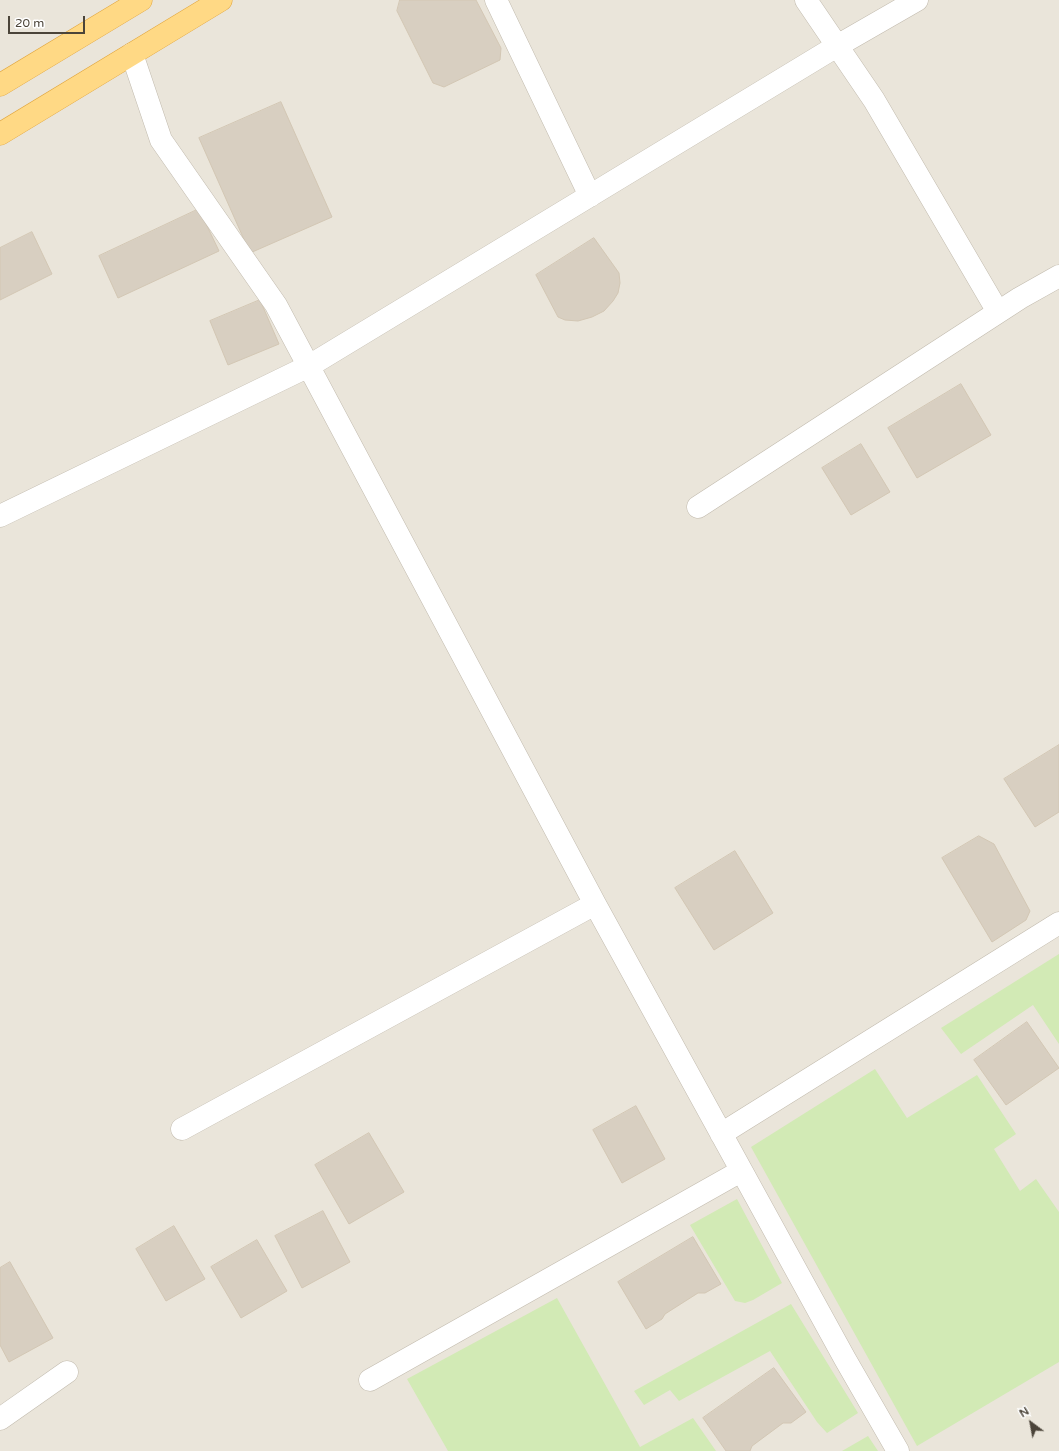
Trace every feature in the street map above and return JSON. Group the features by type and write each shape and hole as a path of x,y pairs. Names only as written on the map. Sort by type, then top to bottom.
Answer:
{"highway":[{"path":"0,85 141,0"},
{"path":"0,134 221,0"}],"street":[{"path":"496,0 590,196"},
{"path":"806,0 874,100 998,312"},
{"path":"0,516 309,366 837,46 917,0"},
{"path":"132,54 161,140 276,305 595,904 845,1359 898,1451"},
{"path":"698,507 998,312 1059,276"},
{"path":"182,1129 595,904"},
{"path":"721,1134 1059,923"},
{"path":"370,1380 741,1171"},
{"path":"0,1419 67,1372"}],"shaded area":[{"path":"0,0 1059,0 1059,1451 0,1451"}],"green space":[{"path":"1059,954 1059,1044 1033,1005 961,1054 941,1028"},
{"path":"875,1069 907,1118 977,1075 1016,1134 994,1149 1020,1191 1036,1179 1059,1212 1059,1362 917,1446 751,1147"},
{"path":"737,1199 782,1283 745,1303 735,1301 690,1225"},
{"path":"557,1298 640,1447 693,1418 716,1451 448,1451 407,1379"},
{"path":"791,1304 858,1413 827,1433 817,1422 770,1351 679,1401 670,1390 644,1405 634,1391"},
{"path":"868,1436 878,1451 842,1451"}],"building":[{"path":"400,0 476,0 501,48 500,60 444,87 433,83 397,11"},
{"path":"281,102 332,217 250,253 199,138"},
{"path":"199,209 219,251 118,298 99,256"},
{"path":"32,232 52,274 0,300 0,248"},
{"path":"594,238 619,273 620,283 618,293 604,311 592,317 578,321 565,320 558,317 536,275"},
{"path":"260,300 279,344 228,365 210,321"},
{"path":"961,384 991,435 917,478 888,428"},
{"path":"861,444 890,492 851,515 822,468"},
{"path":"1059,745 1059,812 1035,827 1004,779"},
{"path":"979,836 994,844 1030,911 1026,920 992,942 942,858"},
{"path":"735,851 773,913 714,950 675,888"},
{"path":"1027,1022 1059,1068 1006,1105 974,1060"},
{"path":"636,1106 665,1159 622,1183 593,1130"},
{"path":"369,1133 404,1192 349,1224 315,1165"},
{"path":"323,1211 350,1262 302,1288 275,1236"},
{"path":"174,1226 205,1279 166,1301 136,1249"},
{"path":"693,1237 721,1284 705,1293 698,1293 665,1314 662,1319 646,1329 618,1282"},
{"path":"257,1240 287,1291 241,1318 211,1267"},
{"path":"10,1262 53,1338 9,1362 0,1345 0,1268"},
{"path":"774,1368 806,1412 791,1423 783,1423 752,1446 750,1451 726,1451 703,1418"}]}
